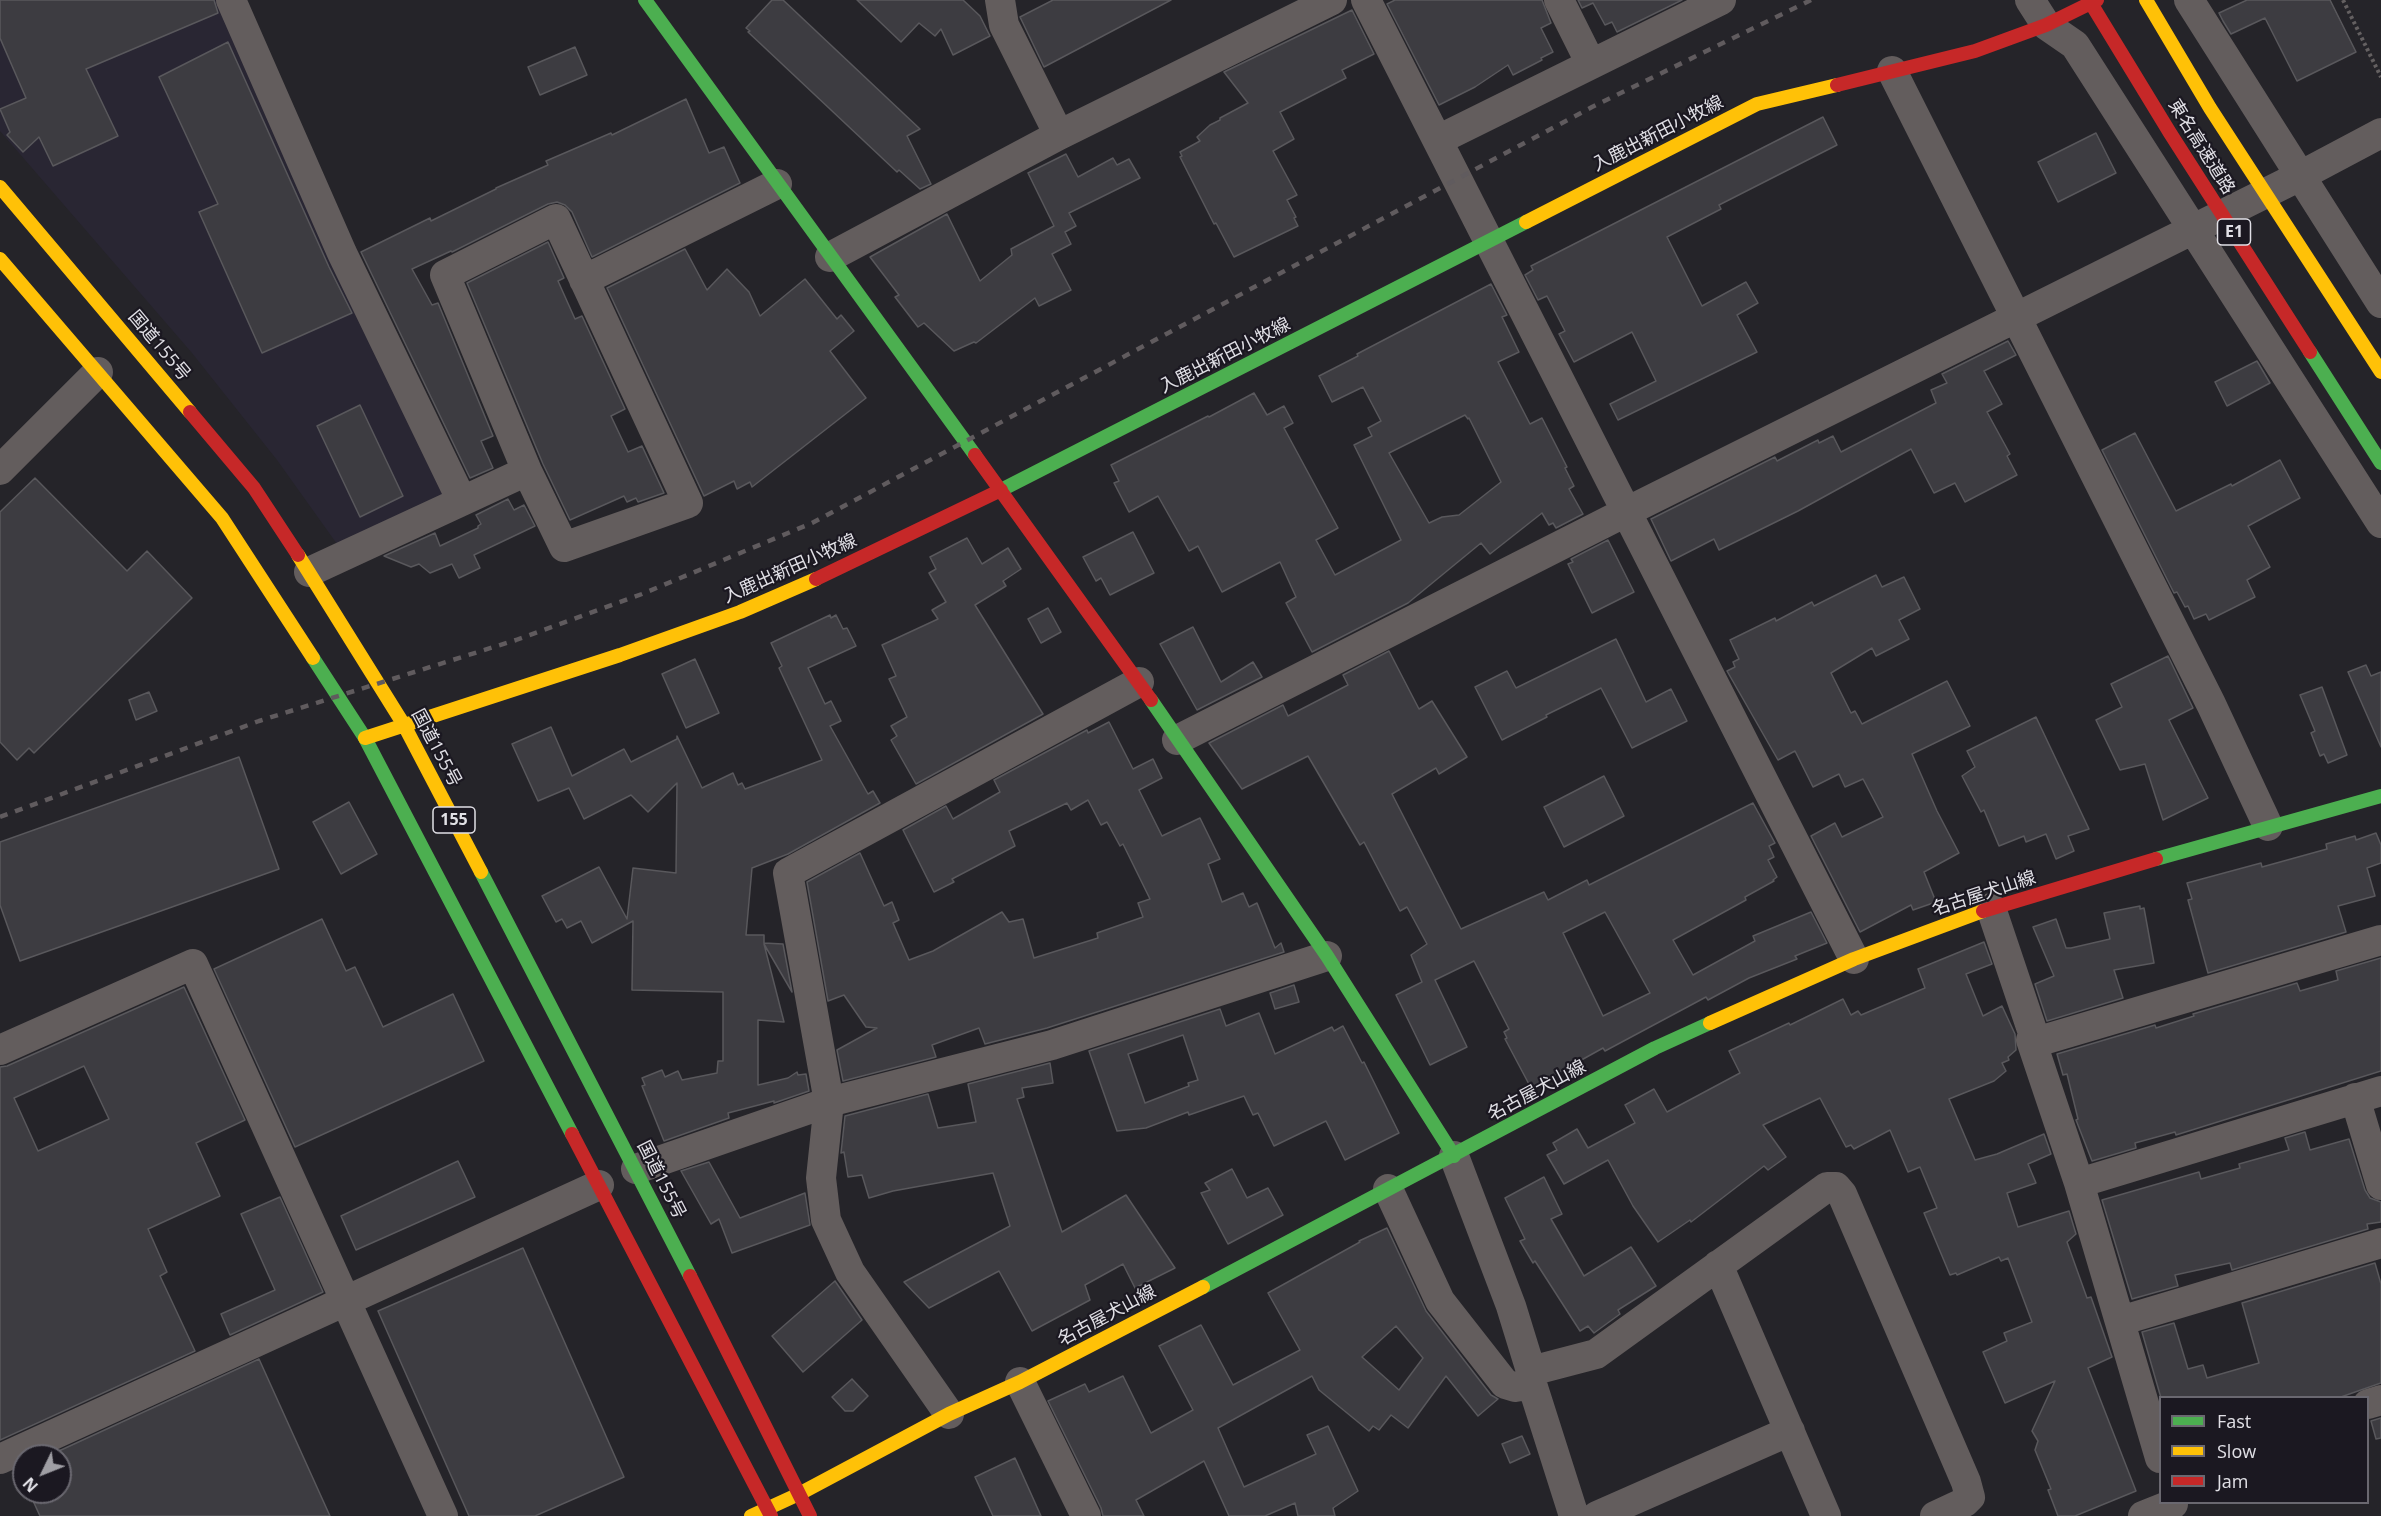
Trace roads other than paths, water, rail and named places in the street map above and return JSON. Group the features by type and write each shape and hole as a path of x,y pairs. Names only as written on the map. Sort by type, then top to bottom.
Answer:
{"main road":[{"path":"645,0 1138,682 1327,956 1454,1156"},
{"name":"東名高速道路","path":"2089,0 2170,133 2381,460"},
{"name":"入鹿出新田小牧線","path":"365,738 620,655 740,612 813,580 1001,490 1757,104 1975,51 2046,25 2097,0"},
{"name":"東名高速道路","path":"2146,0 2210,108 2381,372"},
{"name":"国道155号","path":"0,187 254,488 404,725 636,1169 810,1516"},
{"name":"155","path":"0,259 222,518 365,738 770,1513"},
{"name":"名古屋犬山線","path":"751,1516 770,1513 799,1494 949,1414 1020,1382 1454,1156 1655,1048 1854,959 1992,908 2268,826 2381,796"}],"street":[{"path":"231,0 342,253 462,501"},
{"path":"830,257 1059,135 1332,0"},
{"path":"1366,0 1854,959"},
{"path":"1559,0 1591,64"},
{"path":"1438,140 1721,0"},
{"path":"2030,0 2046,25 2075,45 2381,523"},
{"path":"2189,0 2381,303"},
{"path":"1004,1 1004,25 1059,135"},
{"path":"1892,71 2211,704 2268,826"},
{"path":"1178,740 1626,512 2300,176 2381,133"},
{"path":"584,280 777,184"},
{"path":"556,219 688,503 564,547 527,471 445,275 556,219"},
{"path":"0,470 99,372"},
{"path":"2352,478 2381,460"},
{"path":"309,572 527,471"},
{"path":"949,1414 850,1272 826,1220 821,1178 829,1102 788,873 1138,682"},
{"path":"1992,908 2036,1042"},
{"path":"2159,1454 2079,1183 2031,1040 2036,1042 2381,940"},
{"path":"636,1169 829,1102 1052,1045 1327,956"},
{"path":"0,1050 193,964 443,1516"},
{"path":"2079,1183 2368,1094 2381,1185"},
{"path":"1454,1156 1503,1284 1574,1516"},
{"path":"0,1459 599,1185"},
{"path":"1388,1189 1440,1301 1505,1384 1515,1387 1532,1377 1596,1354 1827,1186 1836,1187 1842,1194 1966,1482 1970,1497 1965,1502 1935,1516"},
{"path":"2121,1321 2381,1243"},
{"path":"1718,1265 1827,1516"},
{"path":"1020,1382 1086,1516"},
{"path":"1597,1516 1790,1431"},
{"path":"2143,1516 2175,1507"}],"railway":[{"path":"0,817 259,721 516,640 642,594 812,523 1592,107 1811,0"}]}
